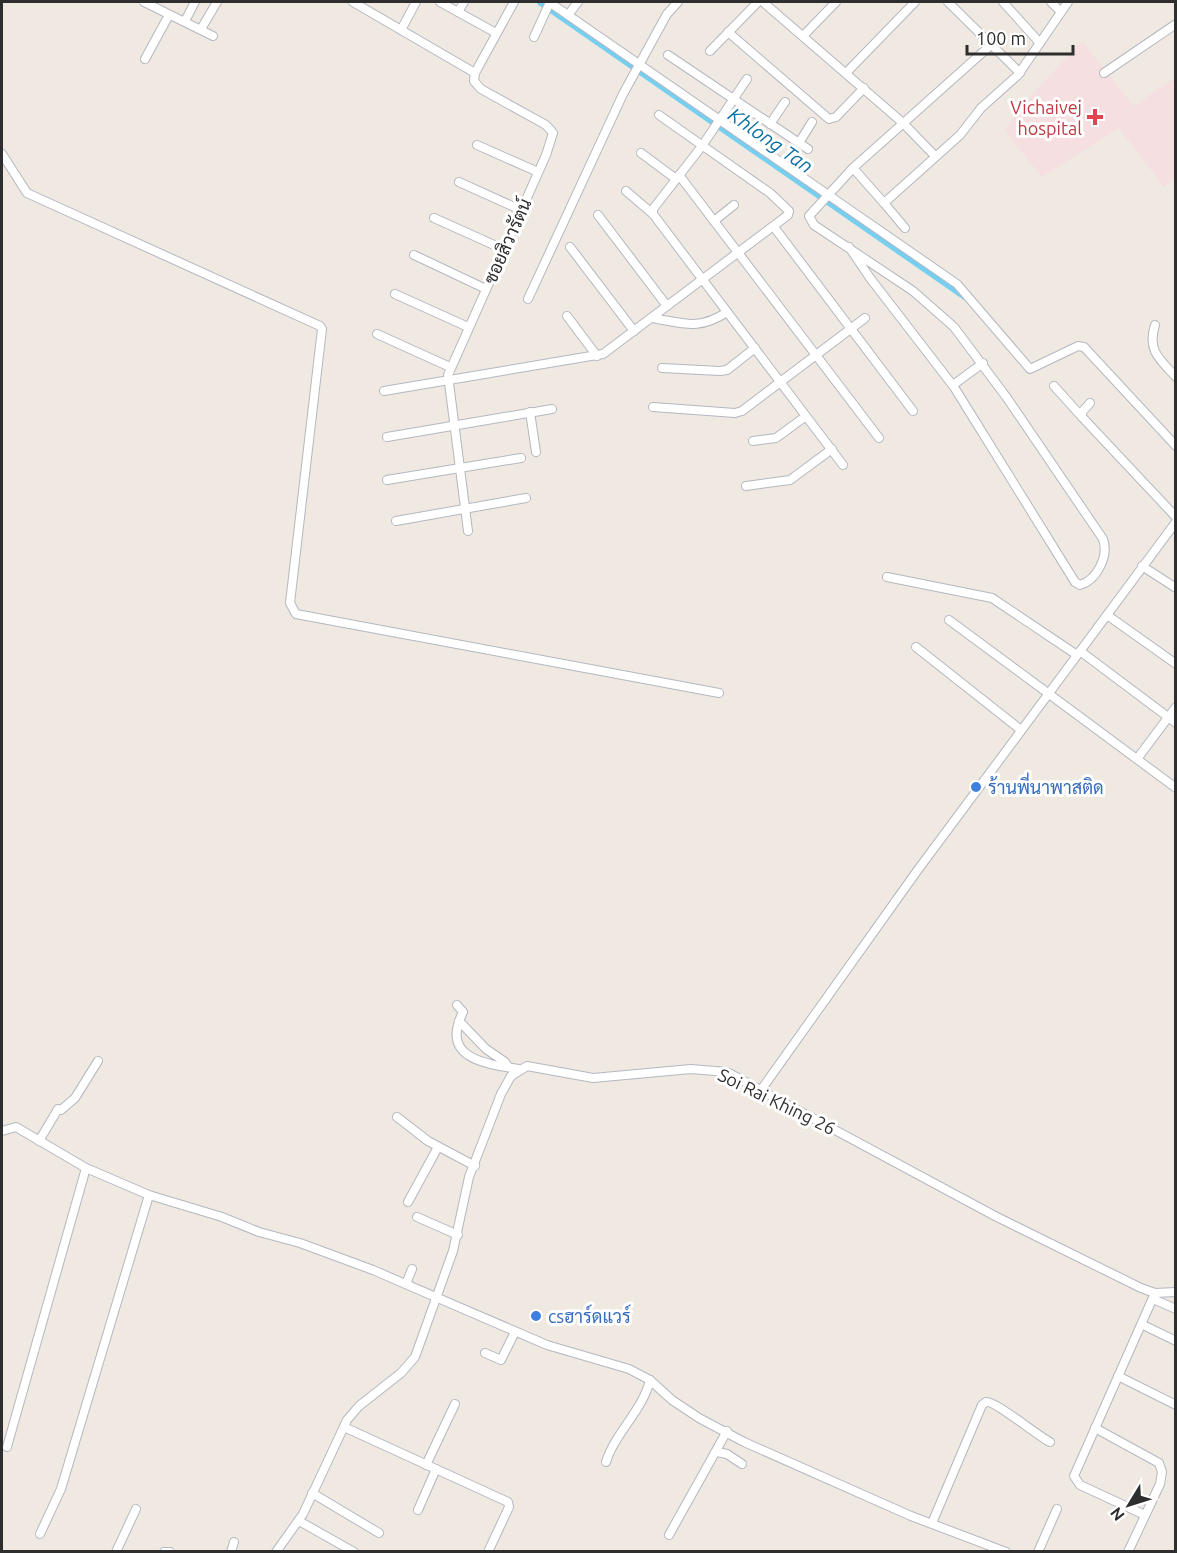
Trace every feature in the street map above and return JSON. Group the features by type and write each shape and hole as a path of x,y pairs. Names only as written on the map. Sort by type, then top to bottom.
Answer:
{"street":[{"path":"144,2 213,36"},
{"path":"185,21 195,2"},
{"path":"201,29 217,2"},
{"path":"353,2 475,73 513,2"},
{"path":"401,30 416,2"},
{"path":"440,2 496,33"},
{"path":"458,12 464,2"},
{"path":"568,15 578,2"},
{"path":"528,299 608,125 667,14 678,2"},
{"path":"710,51 758,2"},
{"path":"763,2 864,88 935,156"},
{"path":"803,36 836,2"},
{"path":"846,73 915,2"},
{"path":"948,2 1020,72"},
{"path":"1003,2 1040,43"},
{"path":"1051,2 1061,12"},
{"path":"884,203 970,126 981,108 1020,72 1068,2"},
{"path":"534,37 548,5 568,15 638,68 957,284 1030,369 1081,345 1176,446"},
{"path":"145,59 169,15"},
{"path":"1104,73 1176,24"},
{"path":"728,32 829,119 836,117 864,88"},
{"path":"849,247 870,278 953,385 1075,582 1080,585 1090,580 1105,554 1103,539 983,363 940,313 849,247 811,221 809,216 853,168 992,44"},
{"path":"668,55 808,149"},
{"name":"ซอยสิวารัตน์","path":"468,531 453,426 448,380 450,367 552,139 552,129 481,88 474,81 475,73"},
{"path":"653,214 653,209 702,146 747,79"},
{"path":"770,124 785,102"},
{"path":"384,391 597,356 652,318 788,215 789,212 784,205 659,115"},
{"path":"799,143 813,122"},
{"path":"477,145 538,172"},
{"path":"641,153 677,177 714,221 879,438"},
{"path":"2,154 27,193 320,326 322,329 290,603 296,614 719,693"},
{"path":"853,168 905,228"},
{"path":"459,182 521,210"},
{"path":"626,190 653,214 843,465"},
{"path":"714,221 735,205"},
{"path":"598,215 667,306"},
{"path":"434,218 503,249"},
{"path":"774,227 913,411"},
{"path":"570,247 634,331"},
{"path":"414,255 486,289"},
{"path":"395,294 468,327"},
{"path":"652,318 700,325 711,322 727,312"},
{"path":"567,316 597,356"},
{"path":"653,407 735,413 742,411 865,318"},
{"path":"1155,325 1152,339 1154,354 1176,377"},
{"path":"377,334 450,367"},
{"path":"663,368 728,370 755,348"},
{"path":"953,385 983,363"},
{"path":"1054,386 1176,516"},
{"path":"1082,417 1082,412 1090,404"},
{"path":"387,436 552,409"},
{"path":"530,412 536,452"},
{"path":"753,441 776,438 806,416"},
{"path":"746,486 790,480 831,449"},
{"path":"387,480 521,458"},
{"path":"396,521 526,498"},
{"path":"761,1089 1021,730 1176,522"},
{"path":"1142,567 1176,588"},
{"path":"887,577 992,598 1079,653 1176,723"},
{"path":"1107,615 1176,664"},
{"path":"949,620 1176,788"},
{"path":"916,647 1021,730"},
{"path":"1137,759 1176,707"},
{"path":"457,1005 463,1012 459,1021 486,1049 505,1062 508,1067"},
{"name":"Soi Rai Khing 26","path":"459,1021 454,1039 459,1046 481,1061 508,1067 519,1069 533,1065 593,1078 711,1069 727,1072 995,1216 1155,1295 1176,1292"},
{"path":"39,1141 58,1108 61,1110 75,1098 98,1061"},
{"path":"276,1551 299,1521 344,1427 359,1406 401,1373 415,1357 458,1235 469,1177 501,1094 519,1069"},
{"path":"397,1117 438,1147 475,1166"},
{"path":"2,1131 16,1127 86,1170 149,1195 222,1217 259,1232 300,1243 406,1284 434,1301 513,1337 629,1369 648,1387 725,1434 932,1523 1006,1551"},
{"path":"408,1202 438,1147"},
{"path":"7,1447 86,1170"},
{"path":"40,1534 62,1489 149,1195"},
{"path":"417,1216 458,1235"},
{"path":"406,1284 412,1269"},
{"path":"1145,1515 1077,1481 1074,1476 1155,1295 1176,1309"},
{"path":"1143,1325 1176,1341"},
{"path":"485,1353 501,1360 513,1337"},
{"path":"1118,1376 1176,1405"},
{"path":"606,1462 610,1451 648,1387"},
{"path":"932,1523 982,1406 986,1402 997,1404 1027,1429 1050,1442"},
{"path":"426,1465 455,1404"},
{"path":"344,1427 508,1502 506,1514 488,1551"},
{"path":"1095,1428 1159,1462 1162,1472 1160,1484 1128,1551"},
{"path":"669,1535 725,1434"},
{"path":"718,1450 742,1464"},
{"path":"418,1510 436,1469"},
{"path":"312,1493 379,1533"},
{"path":"116,1551 136,1509"},
{"path":"1038,1551 1057,1509"},
{"path":"299,1521 354,1551"},
{"path":"231,1551 234,1542"},
{"path":"164,1551 170,1551"}],"shaded area":[{"name":"Vichaivej hospital","path":"1082,41 1134,106 1173,79 1175,82 1175,178 1164,187 1119,128 1042,177 1005,131 1023,105"}],"waterway":[{"name":"Khlong Tan","path":"541,2 965,296"}],"place":[{"name":"Vichaivej hospital","path":"1095,117"},
{"name":"ร้านพี่นาพาสติด","path":"976,787"},
{"name":"csฮาร์ดแวร์","path":"536,1316"}]}
